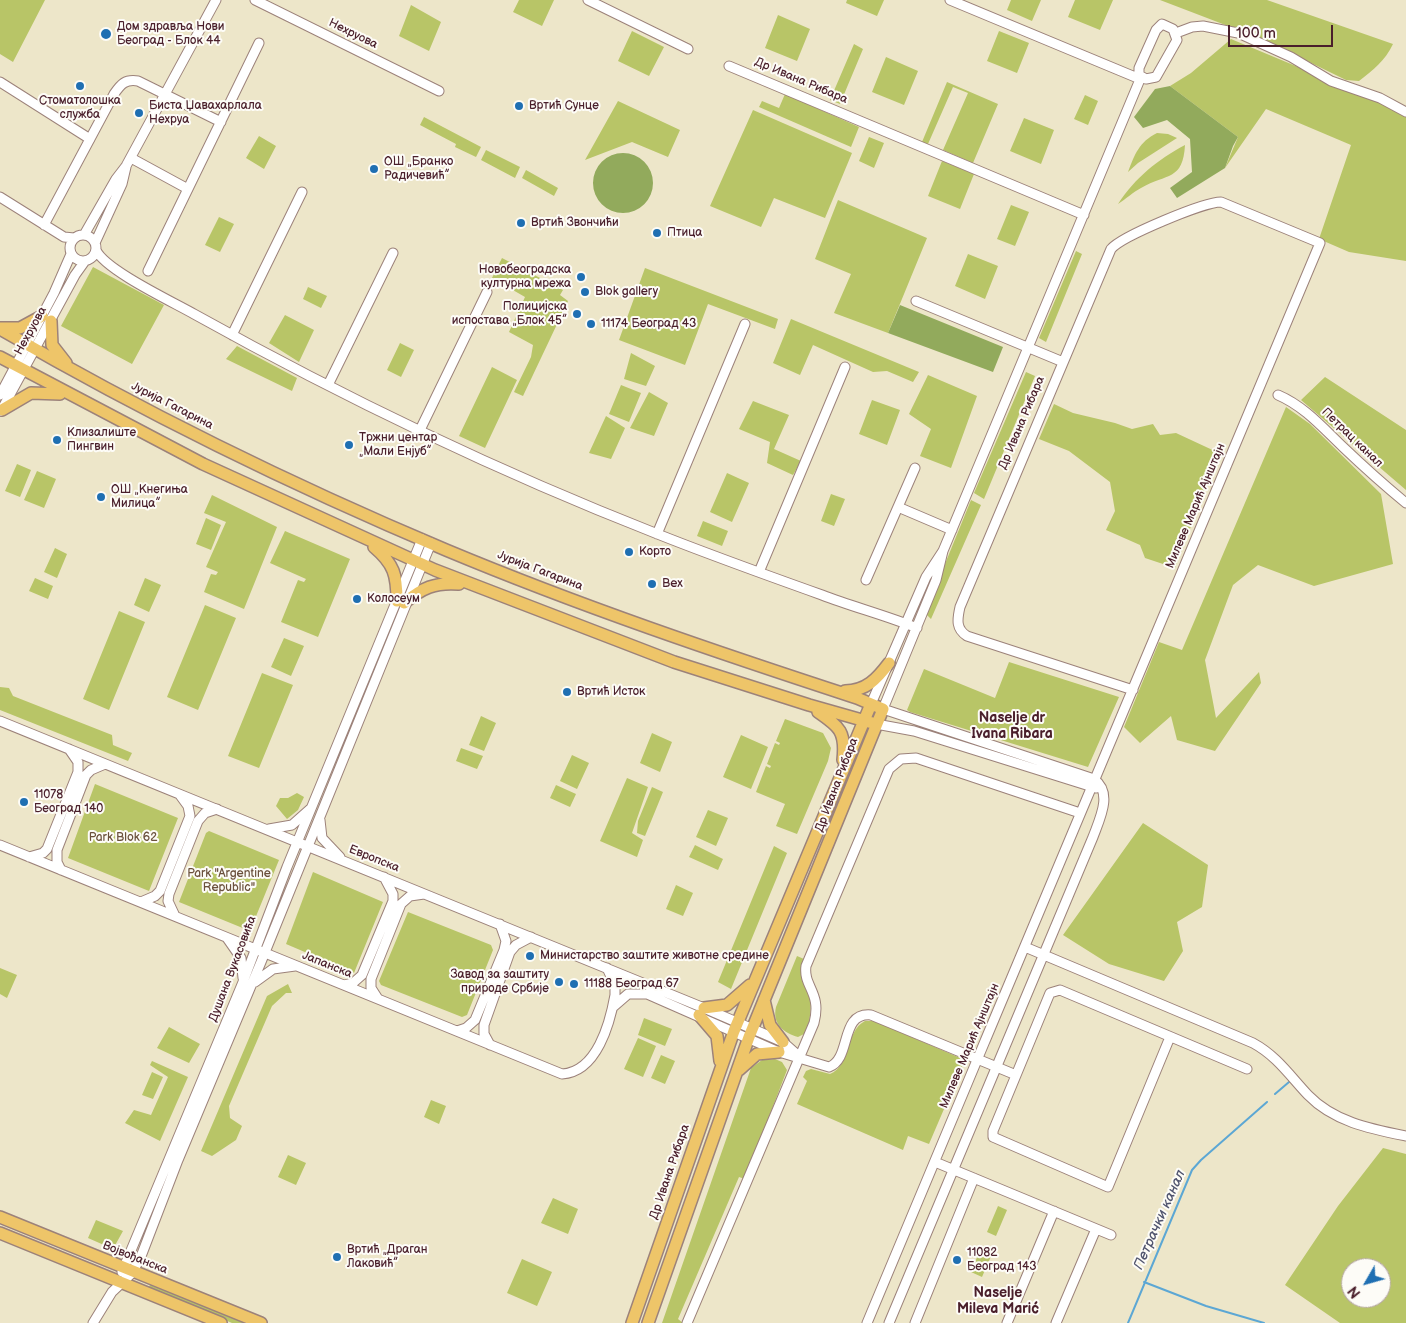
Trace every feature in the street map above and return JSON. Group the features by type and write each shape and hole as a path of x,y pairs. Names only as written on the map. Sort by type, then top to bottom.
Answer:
{"main road":[{"path":"0,329 20,328 46,319 54,349 79,374"},
{"name":"Јурија Гагарина","path":"0,329 79,374 260,465 426,541 667,634 883,709"},
{"path":"0,357 228,477 363,539 472,586 674,662 876,724"},
{"path":"1,412 31,393 69,395"},
{"path":"363,539 383,555 393,570 401,602 435,583 472,586"},
{"path":"835,691 862,689 877,679 889,663"},
{"name":"Др Ивана Рибара","path":"632,1323 736,1026 842,770 872,704"},
{"path":"809,705 834,723 841,732 844,743 842,770"},
{"name":"Др Ивана Рибара","path":"648,1323 731,1082 764,997 813,883 883,709"},
{"path":"718,1075 720,1061 717,1036 702,1012 727,1005 739,997 756,978"},
{"path":"731,1082 745,1062 755,1054 781,1047 768,1020 764,997"},
{"name":"Војвођанска","path":"0,1217 261,1323"},
{"path":"0,1233 221,1323"}],"street":[{"path":"71,246 84,235 116,179 129,162 216,0"},
{"name":"Нехруова","path":"255,0 439,91"},
{"path":"588,0 688,49"},
{"path":"950,0 1149,80 1156,76 1175,46 1176,33 1192,27 1203,26 1238,33 1291,58 1330,81 1359,90 1406,112"},
{"name":"Др Ивана Рибара","path":"883,709 936,580 943,551 1141,78 1138,73 1139,68 1156,30 1162,24 1166,24 1176,33"},
{"path":"148,272 259,43"},
{"name":"Др Ивана Рибара","path":"729,66 1084,215"},
{"path":"44,225 120,84 126,80 138,81 221,122"},
{"path":"0,82 90,139"},
{"path":"129,162 188,188"},
{"path":"88,260 122,184 129,162"},
{"path":"232,335 302,192"},
{"path":"0,197 64,237 71,246 77,260 103,261 232,335 420,430 550,491 657,534 917,628"},
{"name":"Др Ивана Рибара","path":"1133,690 967,636 960,630 958,624 960,608 1111,249 1121,240 1216,202 1228,204 1320,243"},
{"path":"84,235 90,237 103,261"},
{"name":"Милеве Марић Ајнштајн","path":"867,1323 1320,243"},
{"name":"Нехруова","path":"46,319 68,265 71,246"},
{"path":"328,385 392,252"},
{"name":"Нехруова","path":"0,395 19,368 46,319 75,275 88,260"},
{"path":"420,430 487,292"},
{"path":"916,301 1063,362"},
{"path":"657,534 745,324"},
{"path":"759,572 845,367"},
{"name":"Нехруова","path":"1,412 19,368"},
{"name":"Петрац канал","path":"1278,395 1290,400 1305,411 1406,504"},
{"path":"866,580 915,468"},
{"path":"898,507 952,530"},
{"name":"Душана Вукасовића","path":"247,984 255,949 302,844 320,814 416,562 426,541"},
{"name":"Др Ивана Рибара","path":"872,704 926,577 943,551"},
{"name":"Душана Вукасовића","path":"121,1282 128,1270 247,984 265,953 314,805 401,602"},
{"name":"Јурија Гагарина","path":"883,709 1093,783"},
{"name":"Европска","path":"0,721 607,968 736,1026"},
{"path":"876,724 914,731 1093,783 1102,786 1104,798 1095,831 889,1323"},
{"path":"29,857 38,855 46,850 78,772 78,762 69,749"},
{"path":"687,1323 800,1057 817,1008 816,997 805,972 806,966 893,764 905,758 916,758 1080,813"},
{"path":"61,870 56,853 84,780 91,770 104,764"},
{"path":"141,902 160,891 189,821 188,806 179,794"},
{"path":"266,829 292,824 314,805"},
{"path":"175,916 168,901 172,885 200,818 205,813 217,809"},
{"path":"320,814 322,838 344,861"},
{"name":"Јапанска","path":"0,845 562,1074 573,1072 593,1058 612,1007 616,989 607,968"},
{"path":"344,985 353,983 362,975 391,906 393,894 384,877"},
{"path":"378,999 372,988 371,979 401,904 410,896 424,894"},
{"path":"457,1031 466,1028 475,1020 500,959 506,941 500,924"},
{"path":"225,936 241,958 247,984 273,969 299,967"},
{"path":"490,1045 484,1034 484,1025 510,952 516,945 532,937"},
{"path":"1025,947 1253,1043 1285,1067 1308,1096 1326,1110 1353,1123 1406,1136"},
{"path":"1170,1037 1108,1187 993,1137 993,1131 1050,993 1055,990 1060,990 1247,1069"},
{"name":"Европска","path":"612,1007 628,994 639,993 702,1012"},
{"path":"736,1026 800,1057 824,1066 834,1066 853,1022 856,1017 865,1014 876,1016 1016,1075"},
{"path":"935,1162 1111,1236"},
{"path":"915,1323 974,1178"},
{"path":"1007,1323 1054,1212"},
{"path":"1056,1323 1096,1229"},
{"path":"93,1323 112,1292 121,1282"}],"green space":[{"path":"0,0 45,0 13,62 0,54"},
{"path":"519,0 554,0 542,26 513,12"},
{"path":"847,0 884,0 877,16 846,3"},
{"path":"1011,0 1041,0 1032,21 1007,10"},
{"path":"1075,0 1113,0 1100,30 1068,17"},
{"path":"1160,0 1267,0 1393,44 1374,69 1359,81 1346,80 1262,39"},
{"path":"411,5 441,22 429,51 399,36"},
{"path":"778,15 810,29 797,61 765,48"},
{"path":"632,31 664,47 649,76 618,61"},
{"path":"999,31 1029,43 1017,73 987,61"},
{"path":"1231,39 1406,112 1406,261 1349,252 1319,239 1351,145 1266,109 1225,168 1238,137 1170,86 1191,73"},
{"path":"854,44 863,49 840,104 830,100"},
{"path":"886,57 918,71 904,105 872,92"},
{"path":"947,82 998,104 973,163 943,150 968,93 953,87 928,144 922,142"},
{"path":"1170,86 1238,137 1225,168 1177,198 1170,188 1192,172 1190,139 1167,120 1143,128 1134,117 1155,89"},
{"path":"785,94 859,127 851,147 759,107 762,101 779,108"},
{"path":"1085,95 1098,101 1088,125 1074,119"},
{"path":"618,101 680,130 668,157 632,142 585,160"},
{"path":"753,110 852,153 825,218 774,198 761,227 710,206"},
{"path":"424,117 481,147 476,157 455,147 456,144 420,125"},
{"path":"1024,118 1054,130 1041,164 1010,151"},
{"path":"1157,133 1168,134 1177,138 1138,163 1128,172 1142,145"},
{"path":"259,136 276,146 264,169 246,158"},
{"path":"869,137 884,143 874,168 859,161"},
{"path":"1185,145 1184,157 1177,170 1150,183 1118,204 1140,177 1165,157"},
{"path":"486,150 520,167 515,178 481,160"},
{"path":"617,153 629,153 640,158 648,166 653,177 651,195 640,208 629,213 617,213 606,208 598,200 593,189 593,177 598,166 606,158"},
{"path":"942,161 974,174 960,209 928,196"},
{"path":"526,170 558,188 554,196 522,178"},
{"path":"838,200 927,238 888,333 834,313 851,274 815,259"},
{"path":"1011,205 1029,212 1015,246 997,239"},
{"path":"219,217 234,224 220,252 205,245"},
{"path":"1076,251 1082,254 1046,342 1039,338"},
{"path":"968,254 998,266 985,299 955,286"},
{"path":"502,258 563,290 560,295 568,301 523,396 514,392 531,357 533,345 509,332 525,297 492,278"},
{"path":"93,267 164,305 132,364 61,326"},
{"path":"645,268 778,319 775,329 708,304 685,365 619,340"},
{"path":"308,287 327,296 321,308 303,299"},
{"path":"900,305 1003,347 993,372 888,333"},
{"path":"285,315 314,330 299,362 269,343"},
{"path":"791,319 919,372 913,382 887,371 873,372 813,345 800,375 773,363"},
{"path":"400,343 414,350 401,377 387,370"},
{"path":"237,346 297,378 292,391 226,359"},
{"path":"631,353 655,366 646,386 624,379"},
{"path":"492,367 517,380 485,448 459,436"},
{"path":"1026,372 1035,376 984,499 974,493"},
{"path":"928,375 977,396 951,468 920,456 931,429 909,414"},
{"path":"1325,377 1406,430 1406,490 1301,400"},
{"path":"621,385 641,393 629,422 609,414"},
{"path":"649,392 668,403 654,436 630,428"},
{"path":"872,400 900,410 887,445 859,434"},
{"path":"753,401 789,415 774,449 801,461 793,475 767,463 770,442 739,429"},
{"path":"1054,404 1073,413 1132,429 1153,424 1160,435 1176,433 1219,453 1175,568 1145,558 1140,545 1106,530 1115,511 1110,482 1069,451 1039,439"},
{"path":"1286,407 1310,424 1381,494 1393,564 1314,586 1258,565 1233,585 1205,660 1216,718 1259,672 1261,683 1215,751 1177,740 1171,716 1140,743 1124,727 1159,642 1182,650"},
{"path":"606,416 625,428 611,459 589,453"},
{"path":"17,464 31,470 20,497 5,491"},
{"path":"37,471 56,479 44,508 24,500"},
{"path":"727,473 749,483 732,522 710,512"},
{"path":"831,494 845,499 834,526 821,521"},
{"path":"212,495 277,527 244,609 204,592 211,574 216,575 218,572 206,567 226,522 204,513"},
{"path":"971,500 981,505 931,619 925,613"},
{"path":"206,518 221,525 211,550 196,544"},
{"path":"703,521 728,531 722,546 697,536"},
{"path":"285,531 350,559 318,637 281,622 298,580 304,582 306,579 270,563"},
{"path":"55,548 67,554 57,578 44,572"},
{"path":"35,578 53,586 48,599 29,591"},
{"path":"145,578 161,585 149,612 134,605"},
{"path":"205,605 236,618 198,710 167,697"},
{"path":"119,611 145,622 109,710 83,699"},
{"path":"284,638 304,646 291,676 271,667"},
{"path":"1009,662 1119,697 1088,767 907,710 924,669 995,698"},
{"path":"262,673 293,685 259,768 228,756"},
{"path":"0,687 9,688 13,696 112,735 113,745 132,753 128,761 0,710"},
{"path":"481,716 496,723 484,751 469,745"},
{"path":"785,719 823,733 831,748 828,761 797,834 776,826 785,804 756,792 766,766 770,768 771,766 767,764 775,743 779,745 780,743 776,741"},
{"path":"652,733 672,742 660,772 640,763"},
{"path":"741,735 768,747 751,789 723,777"},
{"path":"461,748 483,756 477,769 456,761"},
{"path":"572,755 589,763 577,789 560,781"},
{"path":"627,778 648,787 632,833 643,840 637,857 600,841"},
{"name":"Park Blok 62","path":"95,784 178,818 149,891 68,858"},
{"path":"556,785 576,794 570,807 550,798"},
{"path":"652,787 663,792 645,836 637,833 638,821"},
{"path":"297,793 304,797 298,810 287,819 276,806 280,798 288,798"},
{"path":"708,810 728,818 716,846 696,837"},
{"path":"1143,823 1208,865 1202,907 1177,922 1183,951 1164,981 1109,964 1063,935"},
{"name":"Park \"Argentine Republic\"","path":"209,831 279,860 250,931 179,902 206,833"},
{"path":"695,845 723,859 718,870 689,857"},
{"path":"774,846 787,853 731,989 718,982"},
{"path":"313,872 383,902 354,973 286,944"},
{"path":"676,885 693,893 683,916 666,909"},
{"path":"408,912 491,945 493,950 467,1015 462,1017 381,985 379,981"},
{"path":"797,956 804,959 811,1005 806,1033 798,1037 780,1027 775,1013"},
{"path":"0,968 17,975 7,998 0,994"},
{"path":"288,984 292,993 286,993 272,1006 229,1106 230,1118 242,1126 236,1140 212,1156 201,1151 267,996"},
{"path":"644,1018 672,1029 665,1046 638,1035"},
{"path":"865,1021 874,1021 965,1060 929,1144 908,1136 903,1150 797,1104 807,1081 803,1077 806,1071 811,1069 830,1074 837,1070 842,1064 854,1032"},
{"path":"169,1027 200,1044 189,1063 157,1048"},
{"path":"638,1038 656,1046 643,1077 624,1069"},
{"path":"661,1055 675,1061 665,1084 651,1078"},
{"path":"775,1059 782,1062 787,1070 745,1179 739,1177 678,1319 683,1323 662,1323 751,1068 762,1060"},
{"path":"152,1061 188,1077 160,1141 125,1123 134,1110 151,1115 168,1077 150,1065"},
{"path":"152,1072 163,1077 153,1099 142,1095"},
{"path":"431,1100 446,1106 439,1124 424,1117"},
{"path":"1383,1148 1406,1154 1406,1323 1340,1323 1285,1285 1338,1206"},
{"path":"288,1155 306,1163 296,1185 278,1177"},
{"path":"553,1198 578,1209 568,1234 541,1223"},
{"path":"998,1206 1007,1210 996,1236 987,1232"},
{"path":"96,1220 123,1231 113,1249 88,1238"},
{"path":"980,1250 992,1254 982,1277 971,1272"},
{"path":"522,1259 552,1272 537,1306 507,1293"},
{"path":"150,1285 246,1323 232,1323 149,1287"}],"waterway":[{"name":"Петрачки канал","path":"1275,1094 1289,1082"},
{"name":"Петрачки канал","path":"1128,1323 1192,1170 1267,1102"},
{"name":"Петрачки канал","path":"1144,1282 1206,1306 1264,1323"}],"place":[{"name":"Дом здравља Нови Београд - Блок 44","path":"106,34"},
{"name":"Стоматолошка служба","path":"80,86"},
{"name":"Вртић Сунце","path":"519,106"},
{"name":"Биста Џавахарлала Нехруа","path":"139,113"},
{"name":"ОШ „Бранко Радичевић”","path":"374,169"},
{"name":"Вртић Звончићи","path":"521,223"},
{"name":"Птица","path":"657,233"},
{"name":"Новобеоградска културна мрежа","path":"581,277"},
{"name":"Blok gallery","path":"585,292"},
{"name":"Полицијска испостава „Блок 45”","path":"577,314"},
{"name":"11174 Београд 43","path":"591,324"},
{"name":"Клизалиште Пингвин","path":"57,440"},
{"name":"Тржни центар „Мали Енјуб”","path":"349,445"},
{"name":"ОШ „Кнегиња Милица”","path":"101,497"},
{"name":"Корто","path":"629,552"},
{"name":"Bex","path":"652,584"},
{"name":"Колосеум","path":"357,599"},
{"name":"Вртић Исток","path":"567,692"},
{"name":"11078 Београд 140","path":"24,802"},
{"name":"Министарство заштите животне средине","path":"530,956"},
{"name":"Завод за заштиту природе Србије","path":"559,982"},
{"name":"11188 Београд 67","path":"574,984"},
{"name":"Вртић „Драган Лаковић”","path":"337,1257"},
{"name":"11082 Београд 143","path":"957,1260"}],"district":[{"name":"Naselje dr Ivana Ribara","path":"1012,726"},
{"name":"Naselje Mileva Marić","path":"998,1302"}]}
